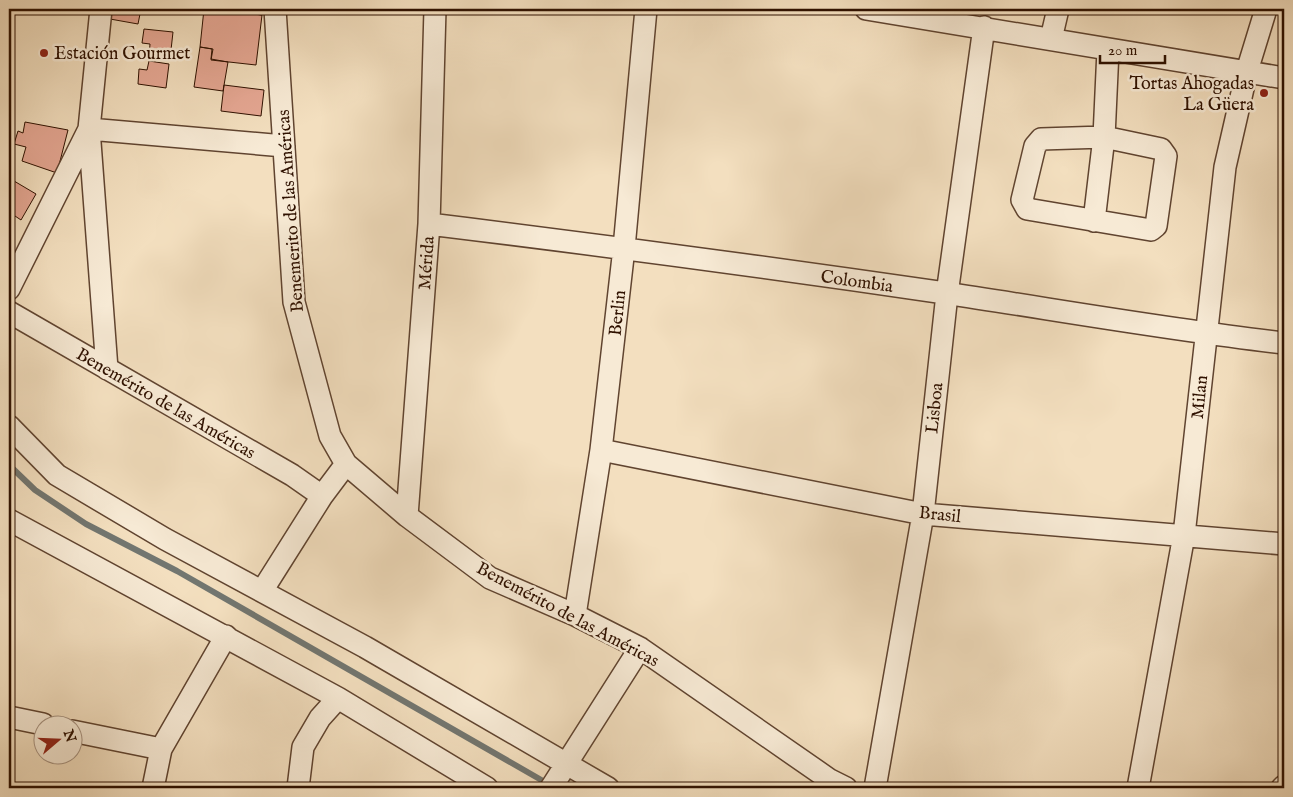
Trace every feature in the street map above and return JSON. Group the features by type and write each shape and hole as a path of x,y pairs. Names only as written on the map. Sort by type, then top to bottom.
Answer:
{"street":[{"path":"101,9 89,129 106,369"},
{"name":"Benemerito de las Américas","path":"275,9 294,302 330,436 346,464"},
{"name":"Mérida","path":"407,516 429,224 435,9"},
{"name":"Berlin","path":"575,615 601,450 624,248 646,9"},
{"path":"866,9 1284,78"},
{"path":"1051,39 1058,9"},
{"name":"Milan","path":"1138,788 1184,535 1224,167 1247,71 1266,9"},
{"name":"Lisboa","path":"875,788 923,514 947,294 984,27"},
{"path":"1094,220 1104,137 1108,50"},
{"path":"89,129 284,146"},
{"path":"9,289 89,129"},
{"path":"1104,137 1161,149 1166,156 1156,226 1151,230 1094,220 1027,209 1022,200 1035,146 1041,139 1104,137"},
{"name":"Colombia","path":"429,224 624,248 947,294 1206,334 1284,343"},
{"name":"Benemérito de las Américas","path":"9,312 292,475 322,496"},
{"path":"9,426 58,476 166,539 365,647 559,775 608,788"},
{"name":"Brasil","path":"601,450 923,514 1284,544"},
{"path":"262,591 322,496 346,464"},
{"name":"Benemérito de las Américas","path":"346,464 407,516 490,578 575,615 640,648 830,780 846,788"},
{"path":"9,520 338,698 487,788"},
{"path":"154,788 161,749 226,636"},
{"path":"559,775 640,648"},
{"path":"298,788 303,747 320,718 338,698"},
{"path":"9,717 32,722"},
{"path":"82,732 161,749"}],"building":[{"path":"111,9 141,9 138,24 110,19"},
{"path":"204,9 262,15 256,65 211,60 213,49 200,47"},
{"path":"224,9 262,9 262,15"},
{"path":"144,29 173,32 170,59 149,57 150,44 142,43"},
{"path":"200,47 212,49 211,59 228,62 223,91 194,87"},
{"path":"149,61 169,64 166,88 138,84 139,69 147,70"},
{"path":"224,85 264,90 261,116 221,111"},
{"path":"25,122 68,130 57,173 22,161 26,147 14,144 18,131 23,133"},
{"path":"9,178 36,194 21,220 9,212"}],"waterway":[{"path":"9,465 35,490 86,524 177,571 550,785"}],"place":[{"name":"Estación Gourmet","path":"44,53"},
{"name":"Tortas Ahogadas La Güera","path":"1264,93"}]}
